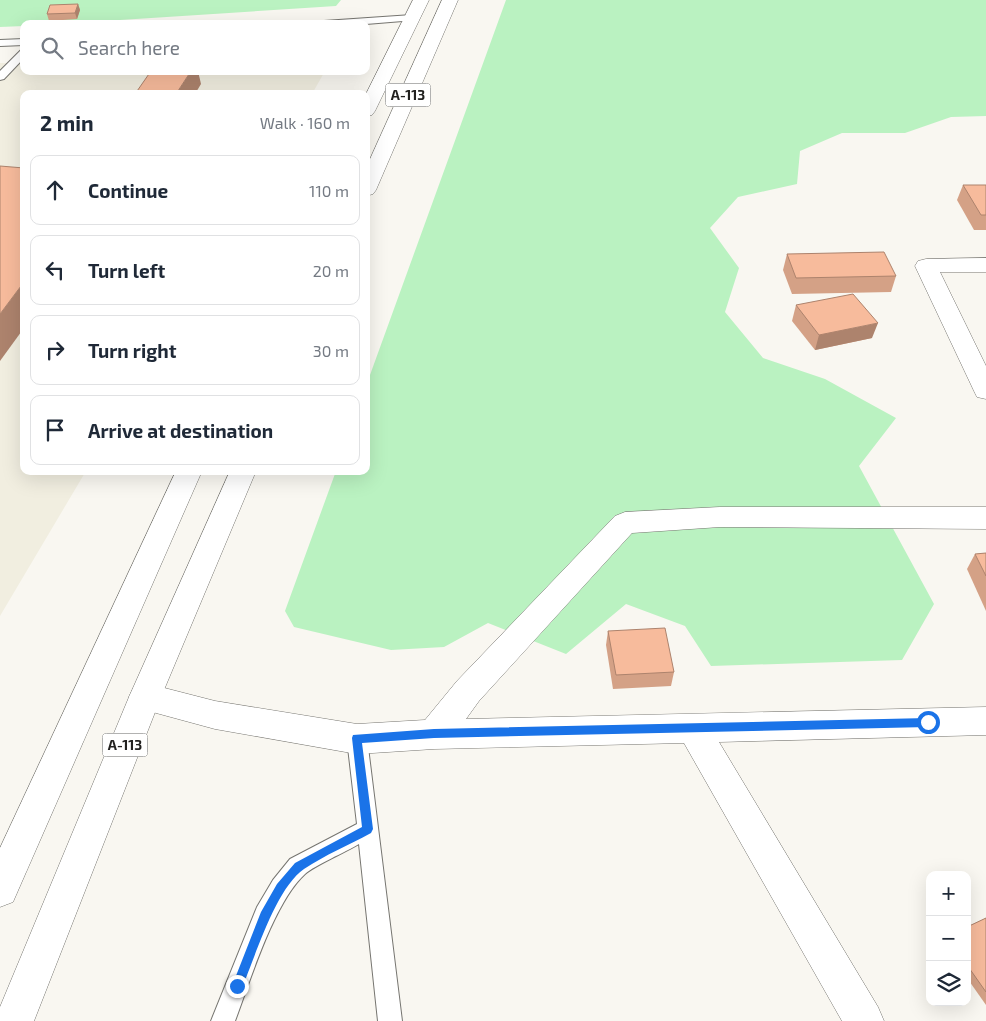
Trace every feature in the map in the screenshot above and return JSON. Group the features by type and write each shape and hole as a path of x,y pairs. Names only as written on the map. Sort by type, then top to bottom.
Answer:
{"main road":[{"name":"А-113","path":"370,102 422,0"},
{"name":"А-113","path":"370,181 450,0"},
{"path":"986,265 926,266 986,391"},
{"path":"0,889 187,475"},
{"name":"А-113","path":"14,1021 144,697 241,475"},
{"path":"434,734 468,691 625,523 720,516 986,518"},
{"path":"144,697 215,715 357,738 434,734 986,721"},
{"path":"693,728 864,1021"}],"lane":[{"path":"370,21 412,18"},
{"path":"0,43 20,42"},
{"path":"0,77 20,56"},
{"path":"357,738 390,1021"},
{"path":"223,1021 265,916 281,888 298,866 367,829"}],"shaded area":[{"path":"0,63 20,63 20,75 323,75 314,90 20,90 20,475 84,475 0,616"}],"green space":[{"path":"0,0 341,0 336,6 120,20 20,20 20,26 0,27"},
{"path":"506,0 986,0 986,116 951,117 905,133 842,133 800,151 797,184 738,197 710,228 739,268 725,312 763,358 825,379 896,418 859,466 934,604 902,660 711,666 685,626 626,604 566,654 488,623 444,647 391,650 294,627 285,611 335,475 370,475 370,375"}],"building":[{"path":"78,4 75,13 47,14 50,5"},
{"path":"148,75 188,75 179,90 138,90"},
{"path":"0,166 20,168 20,287 0,314"},
{"path":"963,185 986,185 986,215 981,215"},
{"path":"884,252 896,276 796,278 787,254"},
{"path":"853,294 878,323 819,335 796,305"},
{"path":"986,553 986,576 975,554"},
{"path":"665,628 674,672 616,675 608,631"},
{"path":"986,918 986,992 971,971 971,925"}],"route":[{"path":"237,986 265,916 281,888 298,866 367,829 357,738 434,734 928,722"}]}
